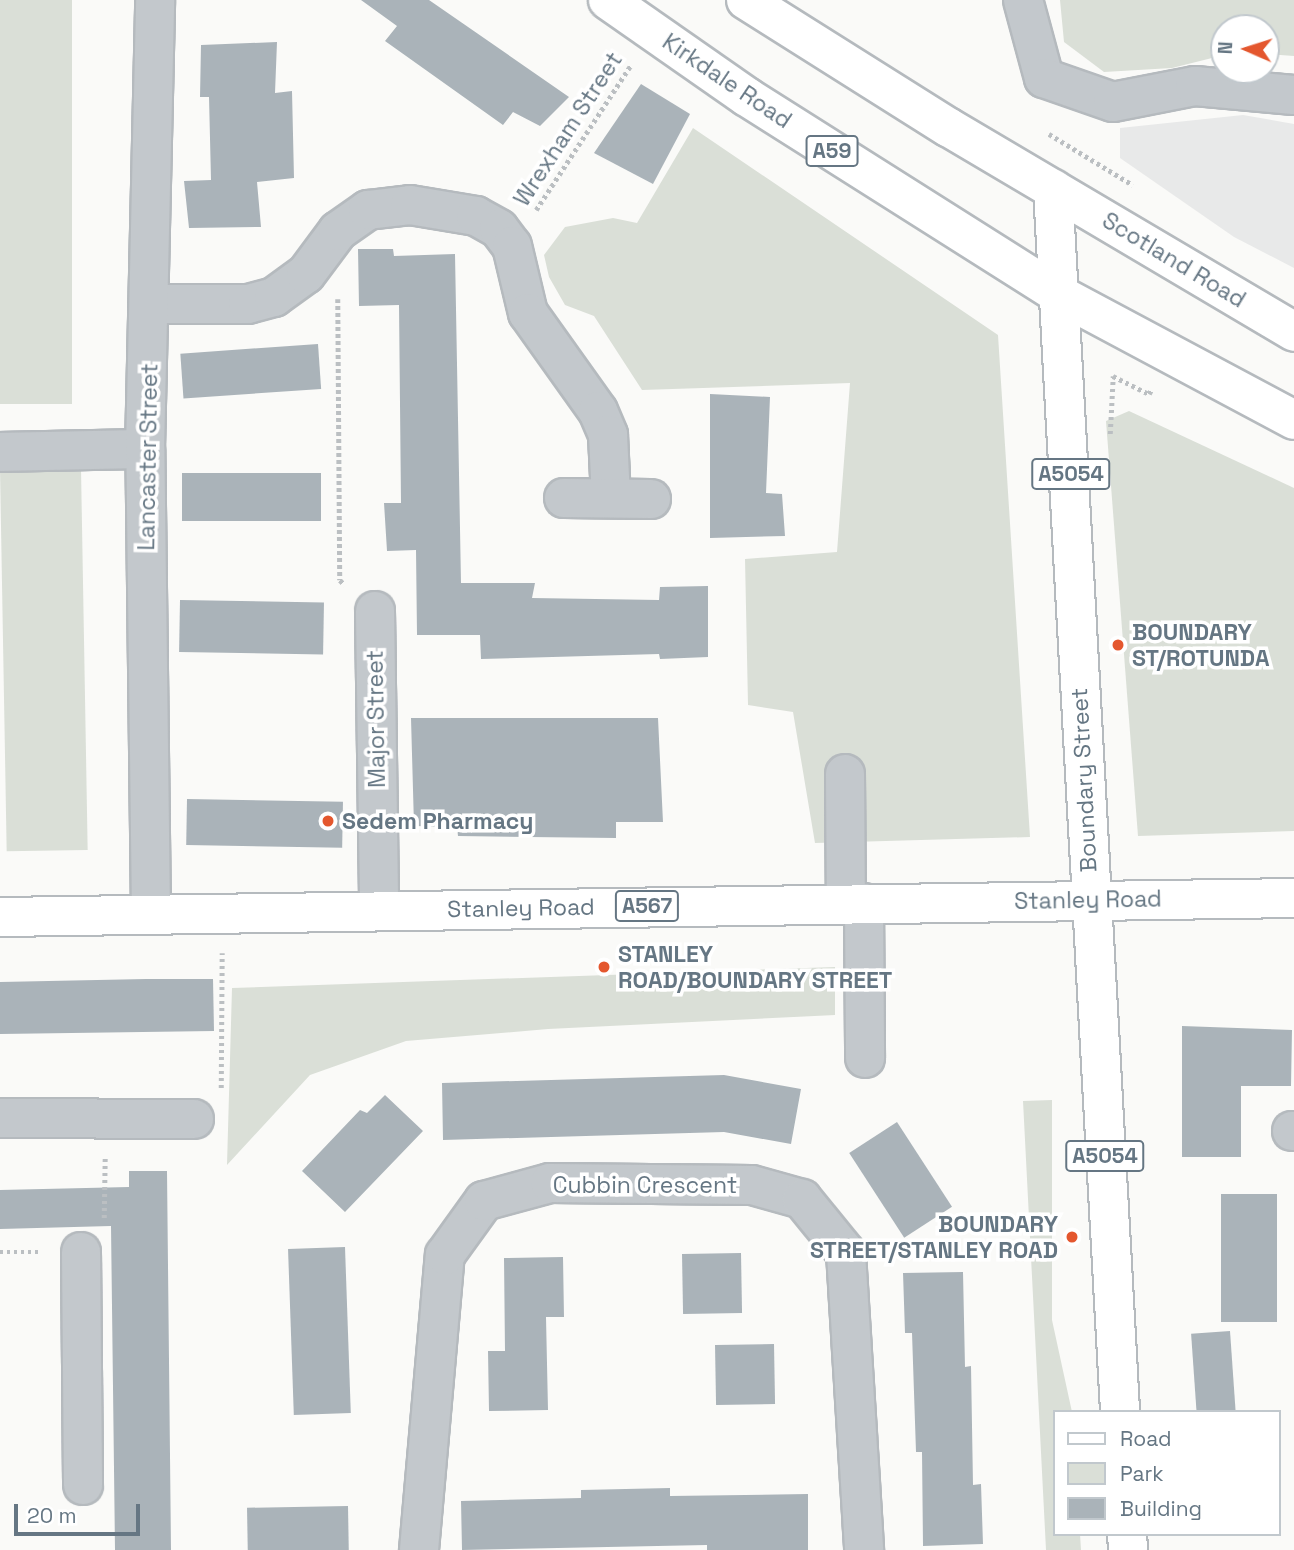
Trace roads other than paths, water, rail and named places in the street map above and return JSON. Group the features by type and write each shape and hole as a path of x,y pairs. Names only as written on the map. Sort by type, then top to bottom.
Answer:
{"main road":[{"name":"Kirkdale Road","path":"608,0 747,97 1060,295"},
{"path":"746,0 1053,190"},
{"name":"Boundary Street","path":"1053,190 1120,1410"},
{"name":"Scotland Road","path":"1053,190 1294,332"},
{"name":"A59","path":"1060,295 1294,420"},
{"name":"Stanley Road","path":"0,917 1294,898"}],"street":[{"name":"Lancaster Street","path":"151,914 145,449 151,304 155,0"},
{"path":"1023,5 1044,78 1113,102 1195,86 1294,95"},
{"path":"151,304 248,304 274,297 306,274 338,231 368,210 429,206 476,216 499,229 512,246 528,313 576,377 608,435 611,498"},
{"path":"0,452 145,449"},
{"path":"565,498 651,499"},
{"name":"Major Street","path":"375,611 379,910"},
{"path":"845,774 865,1058"},
{"path":"0,1118 194,1119"},
{"name":"Cubbin Crescent","path":"419,1550 445,1255 484,1201 550,1183 752,1185 802,1199 846,1253 864,1550"},
{"path":"81,1252 83,1485"}],"place":[{"name":"BOUNDARY ST/ROTUNDA","path":"1118,645"},
{"name":"Sedem Pharmacy","path":"328,821"},
{"name":"STANLEY ROAD/BOUNDARY STREET","path":"604,967"},
{"name":"BOUNDARY STREET/STANLEY ROAD","path":"1072,1237"}]}
